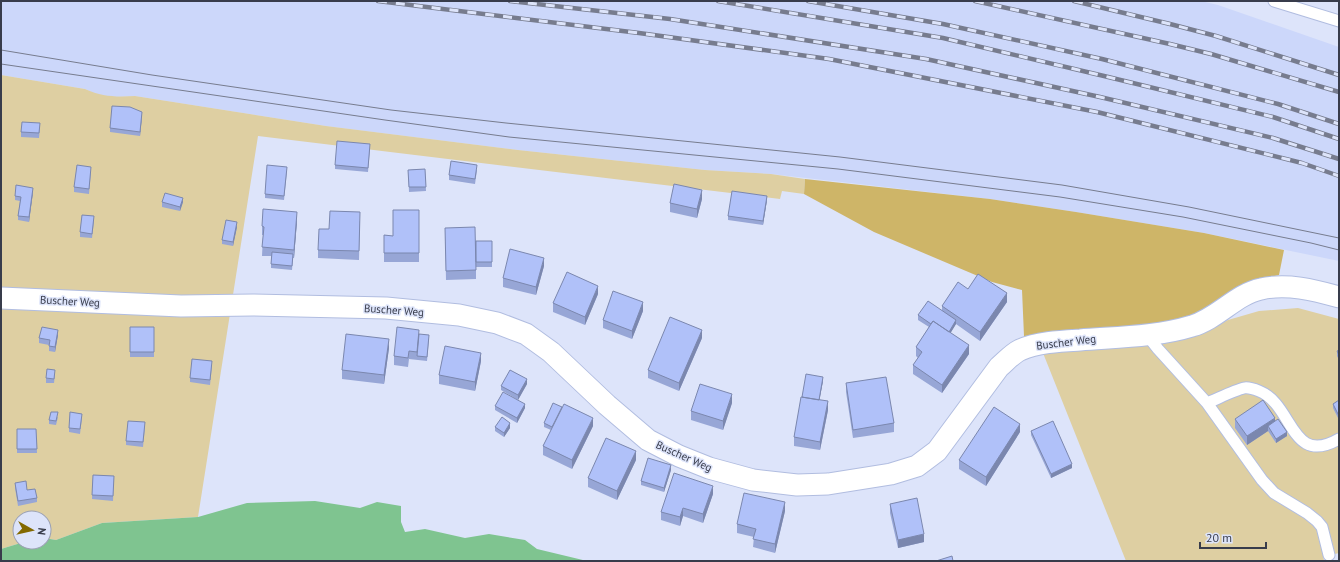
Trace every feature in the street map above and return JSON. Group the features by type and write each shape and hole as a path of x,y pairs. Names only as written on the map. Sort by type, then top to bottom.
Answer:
{"street":[{"name":"Buscher Weg","path":"1,298 181,306 252,305 386,308 459,315 497,323 526,334 542,344 607,405 648,440 679,456 710,468 753,480 797,485 828,484 891,474 917,466 937,451 999,367 1008,358 1021,350 1039,344 1060,341 1147,335 1192,326 1206,322 1253,291 1261,289 1287,286 1308,289 1339,297"}],"lane":[{"path":"1274,1 1339,21"},
{"path":"1147,335 1158,350 1207,403 1262,480 1274,493 1307,513 1322,527 1330,555"},
{"path":"1207,403 1244,388 1253,388 1265,394 1276,404 1304,443 1312,446 1322,446 1339,440"}],"shaded area":[{"path":"1,1 1201,1 1218,5 1339,47 1339,261 1204,233 990,199 771,174 705,170 518,150 326,126 135,96 115,97 98,95 85,89 1,75"},
{"path":"1,75 85,89 104,95 135,96 326,126 518,150 705,170 771,174 805,179 804,194 782,191 780,199 258,136 198,517 102,523 56,540 52,539 52,510 12,510 12,546 1,549"},
{"path":"805,179 990,199 1204,233 1284,250 1279,275 1260,279 1180,324 1024,336 1022,290 992,282 874,232 804,194"},
{"path":"1298,308 1339,319 1339,553 1323,557 1324,560 1319,561 1126,561 1043,353 1199,334 1228,320 1259,311"},
{"path":"315,501 360,508 377,502 401,506 401,522 405,532 425,529 465,538 489,534 525,540 537,549 587,561 1,561 1,549 12,546 12,550 52,550 52,539 56,540 102,523 198,517 247,503"}],"building":[{"path":"112,106 130,107 142,112 140,132 110,128"},
{"path":"22,122 40,123 39,133 21,132"},
{"path":"337,141 370,144 368,168 335,165"},
{"path":"451,161 477,165 475,179 449,175"},
{"path":"77,165 91,167 89,189 74,187"},
{"path":"267,165 287,167 284,196 265,194"},
{"path":"425,169 426,187 409,187 408,170"},
{"path":"674,184 702,190 697,209 670,203"},
{"path":"16,185 33,188 29,217 18,216 21,197 15,196"},
{"path":"732,191 767,196 763,221 728,216"},
{"path":"165,193 183,198 180,207 162,202"},
{"path":"263,209 297,212 294,250 262,247 264,227 262,226"},
{"path":"393,210 419,210 419,253 384,253 384,235 393,236"},
{"path":"330,211 360,212 359,251 318,250 319,229 329,229"},
{"path":"82,215 94,216 92,234 80,232"},
{"path":"226,220 237,222 233,242 222,240"},
{"path":"475,227 476,270 446,271 445,228"},
{"path":"476,241 492,241 492,262 476,262"},
{"path":"510,249 544,258 536,287 503,278"},
{"path":"272,252 293,254 292,266 271,264"},
{"path":"567,272 598,286 585,317 553,303"},
{"path":"978,274 1007,293 980,332 942,306 958,282 968,289"},
{"path":"613,291 643,302 632,331 603,320"},
{"path":"928,301 956,320 949,332 933,321 931,324 918,315"},
{"path":"670,317 702,330 679,383 648,370"},
{"path":"933,321 969,345 942,385 913,365 922,352 916,347"},
{"path":"42,327 58,330 55,347 49,346 50,340 39,338"},
{"path":"130,327 154,327 154,352 130,352"},
{"path":"397,327 419,330 417,352 409,351 408,358 394,356"},
{"path":"346,334 389,339 384,375 342,370"},
{"path":"419,334 429,335 427,357 417,356"},
{"path":"445,346 481,353 475,382 439,375"},
{"path":"192,359 212,361 210,380 190,378"},
{"path":"47,369 55,370 54,379 46,378"},
{"path":"510,370 527,379 518,395 501,386"},
{"path":"806,374 823,377 819,400 802,397"},
{"path":"886,377 894,423 853,430 846,383"},
{"path":"700,384 732,394 723,421 691,411"},
{"path":"503,392 525,404 517,418 495,406"},
{"path":"801,397 828,401 820,442 794,437"},
{"path":"1263,400 1275,418 1247,436 1235,419"},
{"path":"1339,400 1339,416 1333,404"},
{"path":"553,403 562,407 552,427 544,423"},
{"path":"564,404 593,418 572,460 543,446"},
{"path":"994,407 1020,424 986,477 959,460"},
{"path":"51,412 58,412 56,421 49,420"},
{"path":"70,412 82,414 80,429 69,428"},
{"path":"502,417 510,423 504,433 495,427"},
{"path":"1278,419 1287,432 1276,439 1268,426"},
{"path":"128,421 145,422 143,442 126,441"},
{"path":"1053,421 1072,464 1051,474 1031,431"},
{"path":"17,429 36,429 37,449 17,449"},
{"path":"606,438 636,451 617,491 588,478"},
{"path":"648,458 671,465 664,488 641,481"},
{"path":"674,473 713,486 703,514 683,508 680,517 661,512"},
{"path":"93,475 114,476 113,496 92,495"},
{"path":"26,481 27,490 35,489 37,498 18,501 15,483"},
{"path":"744,493 785,502 775,544 753,539 756,529 737,524"},
{"path":"917,498 924,534 898,540 890,504"},
{"path":"952,556 953,561 936,561"}],"tram line":[{"path":"1,50 152,75 391,110 840,157 1062,185 1189,207 1339,238"},
{"path":"1,64 509,137 838,169 1060,197 1183,217 1339,250"}],"railway":[{"path":"378,1 639,33 829,59 1097,112 1302,163 1339,176"},
{"path":"510,1 670,19 926,59 1100,97 1273,138 1339,159"},
{"path":"718,1 943,38 1273,117 1339,139"},
{"path":"808,1 943,24 1102,59 1278,104 1339,124"},
{"path":"975,1 1211,54 1339,92"},
{"path":"1074,1 1216,36 1339,75"}]}
